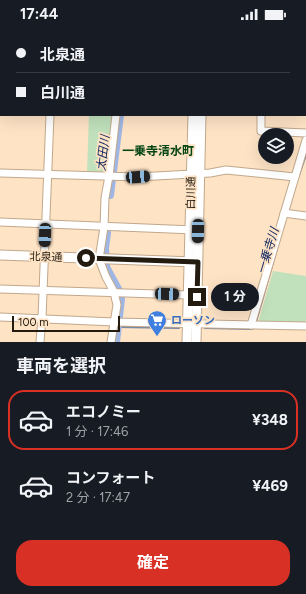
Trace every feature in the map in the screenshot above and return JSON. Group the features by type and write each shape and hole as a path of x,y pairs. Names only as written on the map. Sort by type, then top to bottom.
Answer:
{"street":[{"path":"40,342 50,116"},
{"path":"111,342 117,322 118,292 106,277 103,259 105,198 112,176 116,116"},
{"name":"白川通","path":"187,342 191,324 194,230 195,174 193,116"},
{"name":"白川通","path":"195,174 201,116"},
{"path":"261,116 261,130 306,133"},
{"path":"255,325 284,213 306,140"},
{"path":"0,173 138,177 210,173 226,170 295,177"},
{"path":"284,213 306,216"},
{"path":"0,222 194,230"},
{"name":"北泉通","path":"0,255 193,262"},
{"name":"白川通","path":"193,262 188,295 191,324 196,342"},
{"path":"0,288 188,295"},
{"path":"0,317 117,322 306,326"}],"green space":[{"path":"89,116 114,116 107,174 87,173"},
{"path":"273,271 306,276 306,323 258,323"}],"waterway":[{"name":"太田川","path":"110,195 120,116"},
{"name":"一乗寺川","path":"298,178 306,155"},
{"name":"太田川","path":"107,233 105,248 106,267 118,289 121,299 116,342"},
{"name":"一乗寺川","path":"256,322 280,238"},
{"name":"一乗寺川","path":"118,327 179,328"},
{"name":"一乗寺川","path":"205,328 252,329 255,327"}],"place":[{"name":"ローソン","path":"157,337"}],"district":[{"name":"一乗寺清水町","path":"158,151"}],"route":[{"path":"86,258 198,262 197,297"}]}
